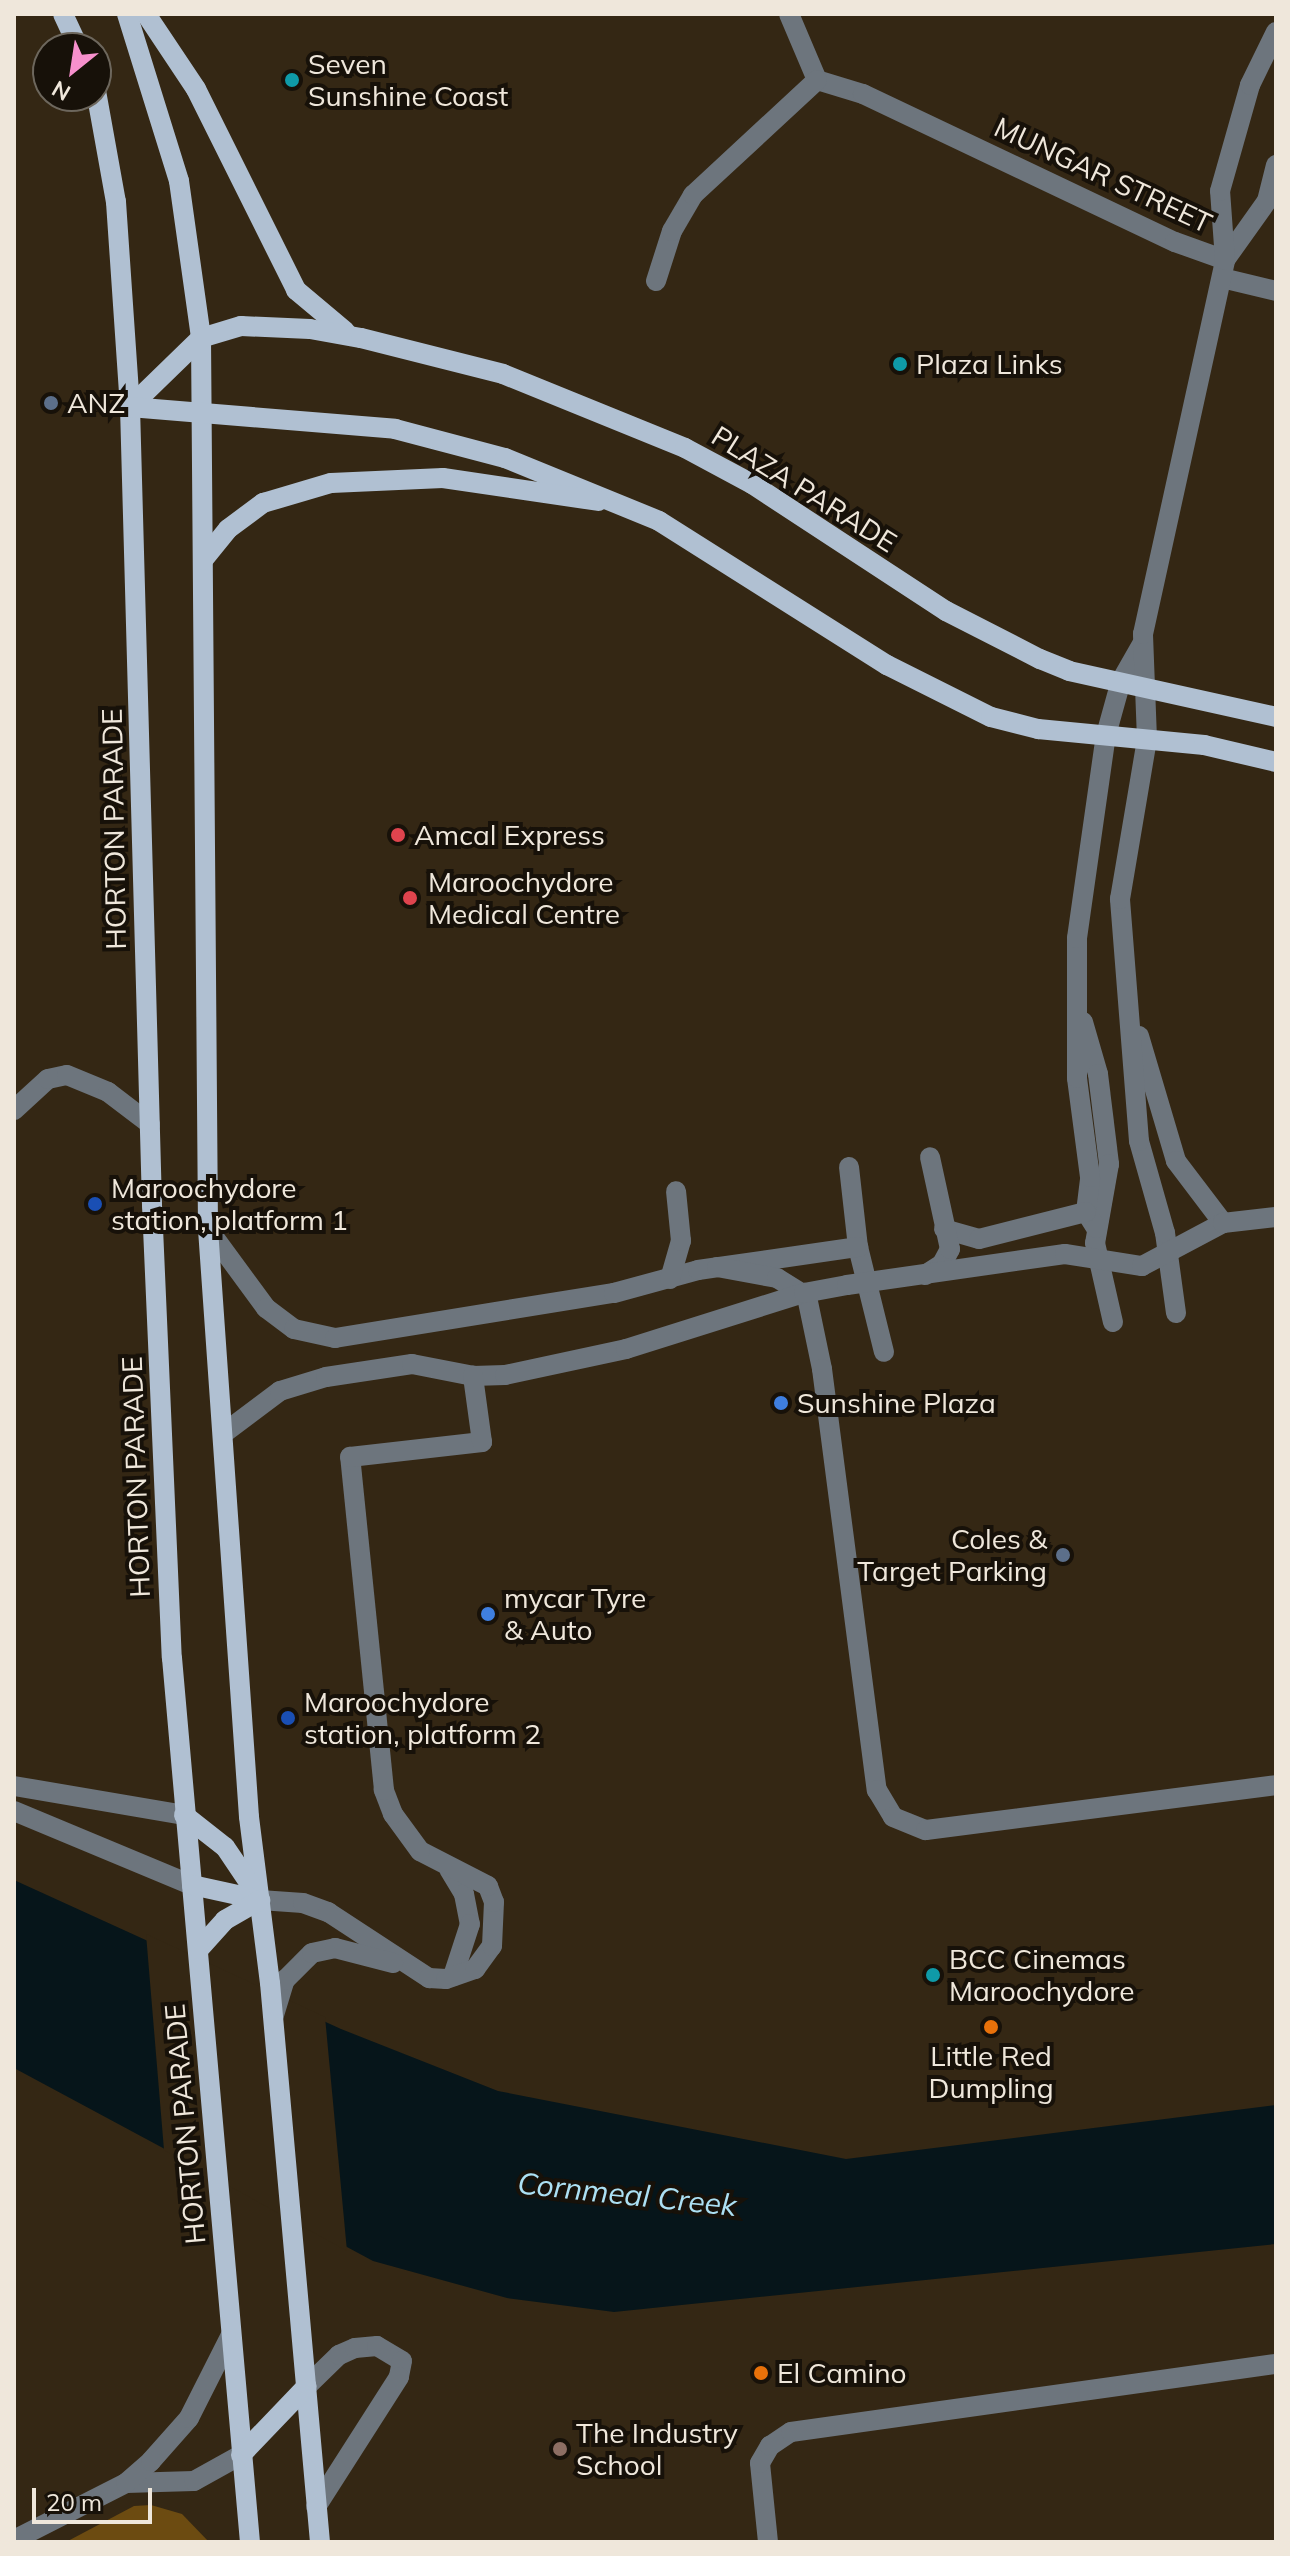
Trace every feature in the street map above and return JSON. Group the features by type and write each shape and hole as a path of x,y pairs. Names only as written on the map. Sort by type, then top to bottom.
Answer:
{"main road":[{"path":"127,14 179,181 201,338 208,1229 248,1807 260,1900 276,1985 274,2025 320,2542"},
{"path":"146,14 196,89 296,290 329,322 361,338"},
{"name":"HORTON PARADE","path":"100,112 116,202 130,407 150,1124 169,1600 184,1815 199,1951 250,2542"},
{"name":"PLAZA PARADE","path":"201,338 222,328 254,326 361,338 503,374 685,448 752,484 946,611 1051,664 1276,717"},
{"path":"130,407 201,338"},
{"path":"130,407 294,418 432,436 532,466 628,506 711,552 887,665 974,710 1024,726 1147,739 1276,762"},
{"path":"203,560 228,529 263,503 296,490 353,480 443,478 628,506"},
{"path":"184,1815 225,1847 260,1900"},
{"path":"192,1885 260,1900"},
{"path":"199,1951 225,1920 260,1900"},
{"path":"241,2455 307,2386"}],"street":[{"path":"656,281 672,231 693,195 817,80 789,14"},
{"path":"1113,1322 1110,1295 1096,1258 1090,1177 1077,1078 1079,1006 1076,953 1083,895 1106,735 1121,681 1142,644 1224,269 1220,191 1250,85 1276,32"},
{"name":"MUNGAR STREET","path":"817,80 863,94 1188,248 1224,269 1276,291"},
{"path":"1224,269 1267,201 1276,165"},
{"path":"1142,644 1147,685 1147,739 1120,899 1139,1141 1168,1252 1176,1313"},
{"path":"1126,984 1173,1153 1188,1181 1223,1223"},
{"path":"14,1110 48,1079 67,1075 90,1082 150,1124"},
{"path":"922,1276 948,1256 930,1157"},
{"path":"849,1167 858,1247 870,1283 884,1352"},
{"path":"670,1279 681,1241 676,1191"},
{"path":"224,1433 272,1396 303,1382 412,1364 473,1376 505,1375 626,1349 804,1293 1065,1254 1132,1267 1223,1223 1276,1217"},
{"path":"944,1229 979,1239 1091,1220"},
{"path":"208,1229 266,1308 294,1329 328,1337 614,1293 717,1267 858,1247"},
{"path":"717,1267 777,1278 804,1293 822,1369 877,1790 893,1817 926,1830 1276,1785"},
{"path":"260,1900 303,1903 328,1912 425,1977 453,1976 470,1924 464,1894 449,1869 407,1836 384,1790 350,1457 482,1442 473,1376"},
{"path":"14,1786 184,1815"},
{"path":"14,1811 192,1885"},
{"path":"276,1985 302,1960 325,1948 405,1966"},
{"path":"14,2540 126,2483 181,2429 231,2335"},
{"path":"307,2386 339,2355 355,2348 377,2346 402,2361 399,2377 316,2507"},
{"path":"768,2542 760,2463 770,2446 791,2432 1276,2364"},
{"path":"126,2483 194,2481 241,2455"}],"shaded area":[{"path":"151,2505 182,2514 209,2542 66,2542 134,2506"}],"water":[{"name":"Cornmeal Creek","path":"14,1880 341,2029 498,2091 846,2159 1276,2105 1276,2244 614,2312 507,2298 373,2261 14,2068"}],"pier":[{"path":"146,1934 325,2017 347,2251 164,2150"}],"place":[{"name":"Seven Sunshine Coast","path":"292,80"},
{"name":"Plaza Links","path":"900,364"},
{"name":"ANZ","path":"51,403"},
{"name":"Amcal Express","path":"398,835"},
{"name":"Maroochydore Medical Centre","path":"410,898"},
{"name":"Maroochydore station, platform 1","path":"95,1204"},
{"name":"Sunshine Plaza","path":"781,1403"},
{"name":"Coles & Target Parking","path":"1063,1555"},
{"name":"mycar Tyre & Auto","path":"488,1614"},
{"name":"Maroochydore station, platform 2","path":"288,1718"},
{"name":"BCC Cinemas Maroochydore","path":"933,1975"},
{"name":"Little Red Dumpling","path":"991,2027"},
{"name":"El Camino","path":"761,2373"},
{"name":"The Industry School","path":"560,2449"}]}
